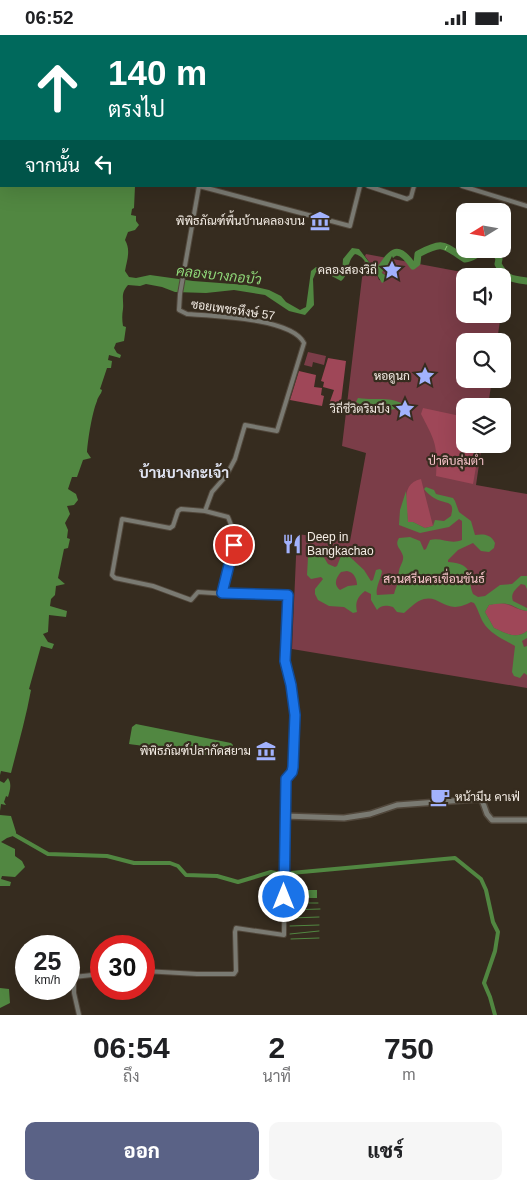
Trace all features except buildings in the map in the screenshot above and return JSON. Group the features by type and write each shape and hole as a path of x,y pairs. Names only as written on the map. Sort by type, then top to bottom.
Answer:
{"street":[{"name":"ซอยเพชรหึงษ์ 57","path":"199,187 178,307 182,312 270,323 298,335 304,343 277,431 246,425 235,459 226,476 212,492 204,511"},
{"path":"203,187 350,225 360,187"},
{"path":"371,187 407,199 411,197 414,187"},
{"path":"465,187 527,206"},
{"path":"155,972 235,974 236,928 284,935 284,816 286,779 292,772 293,767 295,715 291,685 285,661 288,595 222,593 198,592 195,593 191,600 154,587 115,578 112,575 122,519 170,528 174,526 180,509 204,511 228,517 235,535 222,593"},
{"path":"284,816 344,818 370,815 397,805 478,799 482,800 487,814 492,820 527,820"},
{"path":"79,1015 73,978 90,975"}],"green space":[{"name":"สวนศรีนครเขื่อนขันธ์","path":"366,254 456,271 456,323 500,323 498,333 456,333 456,388 491,388 489,398 456,398 456,453 481,453 476,485 527,494 527,688 292,649 297,534 350,541 366,453 342,446 364,261 376,273 379,280 385,281 385,275 372,266 365,256"},
{"path":"308,352 326,356 324,365 313,362 312,367 304,365"},
{"path":"328,358 346,361 340,410 328,407 334,390 323,387 324,382 321,381"},
{"path":"299,371 316,375 314,387 322,388 321,395 324,396 322,406 290,400"},
{"name":"ป่าดิบลุ่มต่ำ","path":"423,408 456,415 456,453 478,453 473,484 436,476 436,450 421,414"},
{"path":"421,479 433,526 425,528 413,522 408,522 407,490 410,485"},
{"path":"498,603 527,611 527,631 523,634 515,635 507,634 494,628 485,612 489,605"}],"shaded area":[{"path":"0,187 135,187 134,208 131,215 136,216 136,221 139,225 135,230 128,232 125,240 128,251 125,271 129,277 136,278 150,275 193,281 247,285 269,290 300,310 306,307 311,271 316,267 323,267 342,275 343,259 352,248 359,249 372,266 385,275 385,281 382,283 376,273 368,269 364,260 355,254 350,261 346,275 341,281 328,274 316,272 313,279 314,305 305,315 289,311 265,295 234,290 206,293 175,292 146,284 140,286 128,285 123,297 122,322 123,326 126,327 124,341 116,343 114,348 121,355 120,358 109,355 108,360 112,361 111,368 107,368 100,389 102,392 95,406 90,426 87,452 91,458 83,460 77,477 72,477 68,489 76,494 78,500 74,505 67,506 70,514 65,523 68,530 67,538 70,539 68,548 64,549 58,578 65,584 56,586 55,595 51,599 50,606 67,611 66,617 49,615 48,632 43,634 48,642 54,644 52,649 41,646 29,689 31,690 29,700 11,773 1,771 0,775"},
{"path":"358,398 389,399 407,406 386,411 361,405 356,402"},
{"path":"426,487 434,490 436,494 453,498 459,512 471,521 475,535 489,536 495,543 494,548 489,552 481,551 473,543 458,550 448,560 448,562 463,565 467,569 473,594 478,597 485,596 500,585 512,584 521,576 527,576 527,589 525,585 521,584 514,591 512,598 513,601 527,608 527,611 502,603 489,605 485,612 494,628 507,634 519,635 527,631 527,638 522,641 524,647 527,646 527,675 524,673 520,678 514,676 512,672 515,646 489,630 474,603 471,602 456,607 435,600 424,599 404,613 397,612 393,607 388,606 382,606 377,610 371,600 371,594 365,591 357,600 357,612 353,613 344,607 329,606 318,600 315,589 323,579 321,577 311,579 307,575 308,557 311,551 320,551 328,564 335,567 341,556 349,556 364,570 371,581 376,570 380,569 382,571 377,595 394,594 399,581 399,572 403,558 398,545 399,538 410,537 420,541 424,550 430,540 438,539 453,542 462,540 462,521 459,519 449,527 420,533 399,525 400,510 406,491 408,522 413,522 425,528 433,526 435,520 444,521 451,516 452,508 450,504 434,498 424,489","holes":["347,571 355,576 357,585 348,586 340,590 336,581 341,572"]},
{"path":"136,724 231,743 233,745 231,756 198,754 129,744 132,727"},
{"path":"8,778 10,785 8,797 6,796 4,802 6,805 1,804 0,811 0,781 4,783"},
{"path":"0,815 11,816 16,832 16,835 1,842 15,849 15,856 22,861 25,867 15,877 2,876 1,879 11,882 10,886 0,886"},
{"path":"294,890 317,890 317,898 294,898"},
{"path":"0,988 9,989 10,1003 0,1008"}],"waterway":[{"name":"คลองบางกอบัว","path":"372,269 378,272 390,256 398,252 407,258 413,266 417,263 418,254 433,247 447,247 465,259 485,250 494,249 499,259 498,264 506,275 513,279 527,281"},
{"path":"13,834 48,854 107,856 134,863 170,863 178,866 186,875 217,876 238,882 271,872 280,874 455,858 481,879 486,890 493,922 498,932 495,951 484,983 495,1015"},
{"path":"289,893 289,910 320,909"},
{"path":"294,903 318,903"},
{"path":"291,918 319,917"},
{"path":"290,926 319,925"},
{"path":"290,934 319,931"},
{"path":"291,939 319,938"}],"ferry route":[{"path":"445,250 447,246"}],"place":[{"name":"พิพิธภัณฑ์พื้นบ้านคลองบน","path":"320,221"},
{"name":"คลองสองวิถี","path":"392,270"},
{"name":"หอดูนก","path":"425,376"},
{"name":"วิถีชีวิตริมบึง","path":"405,409"},
{"name":"Deep in Bangkachao","path":"292,544"},
{"name":"พิพิธภัณฑ์ปลากัดสยาม","path":"266,751"},
{"name":"หน้ามึน คาเฟ่","path":"440,797"}],"district":[{"name":"บ้านบางกะเจ้า","path":"184,472"}],"route":[{"path":"234,545 222,593 288,595 285,661 291,685 295,715 293,767 292,772 286,779 284,897"}]}
